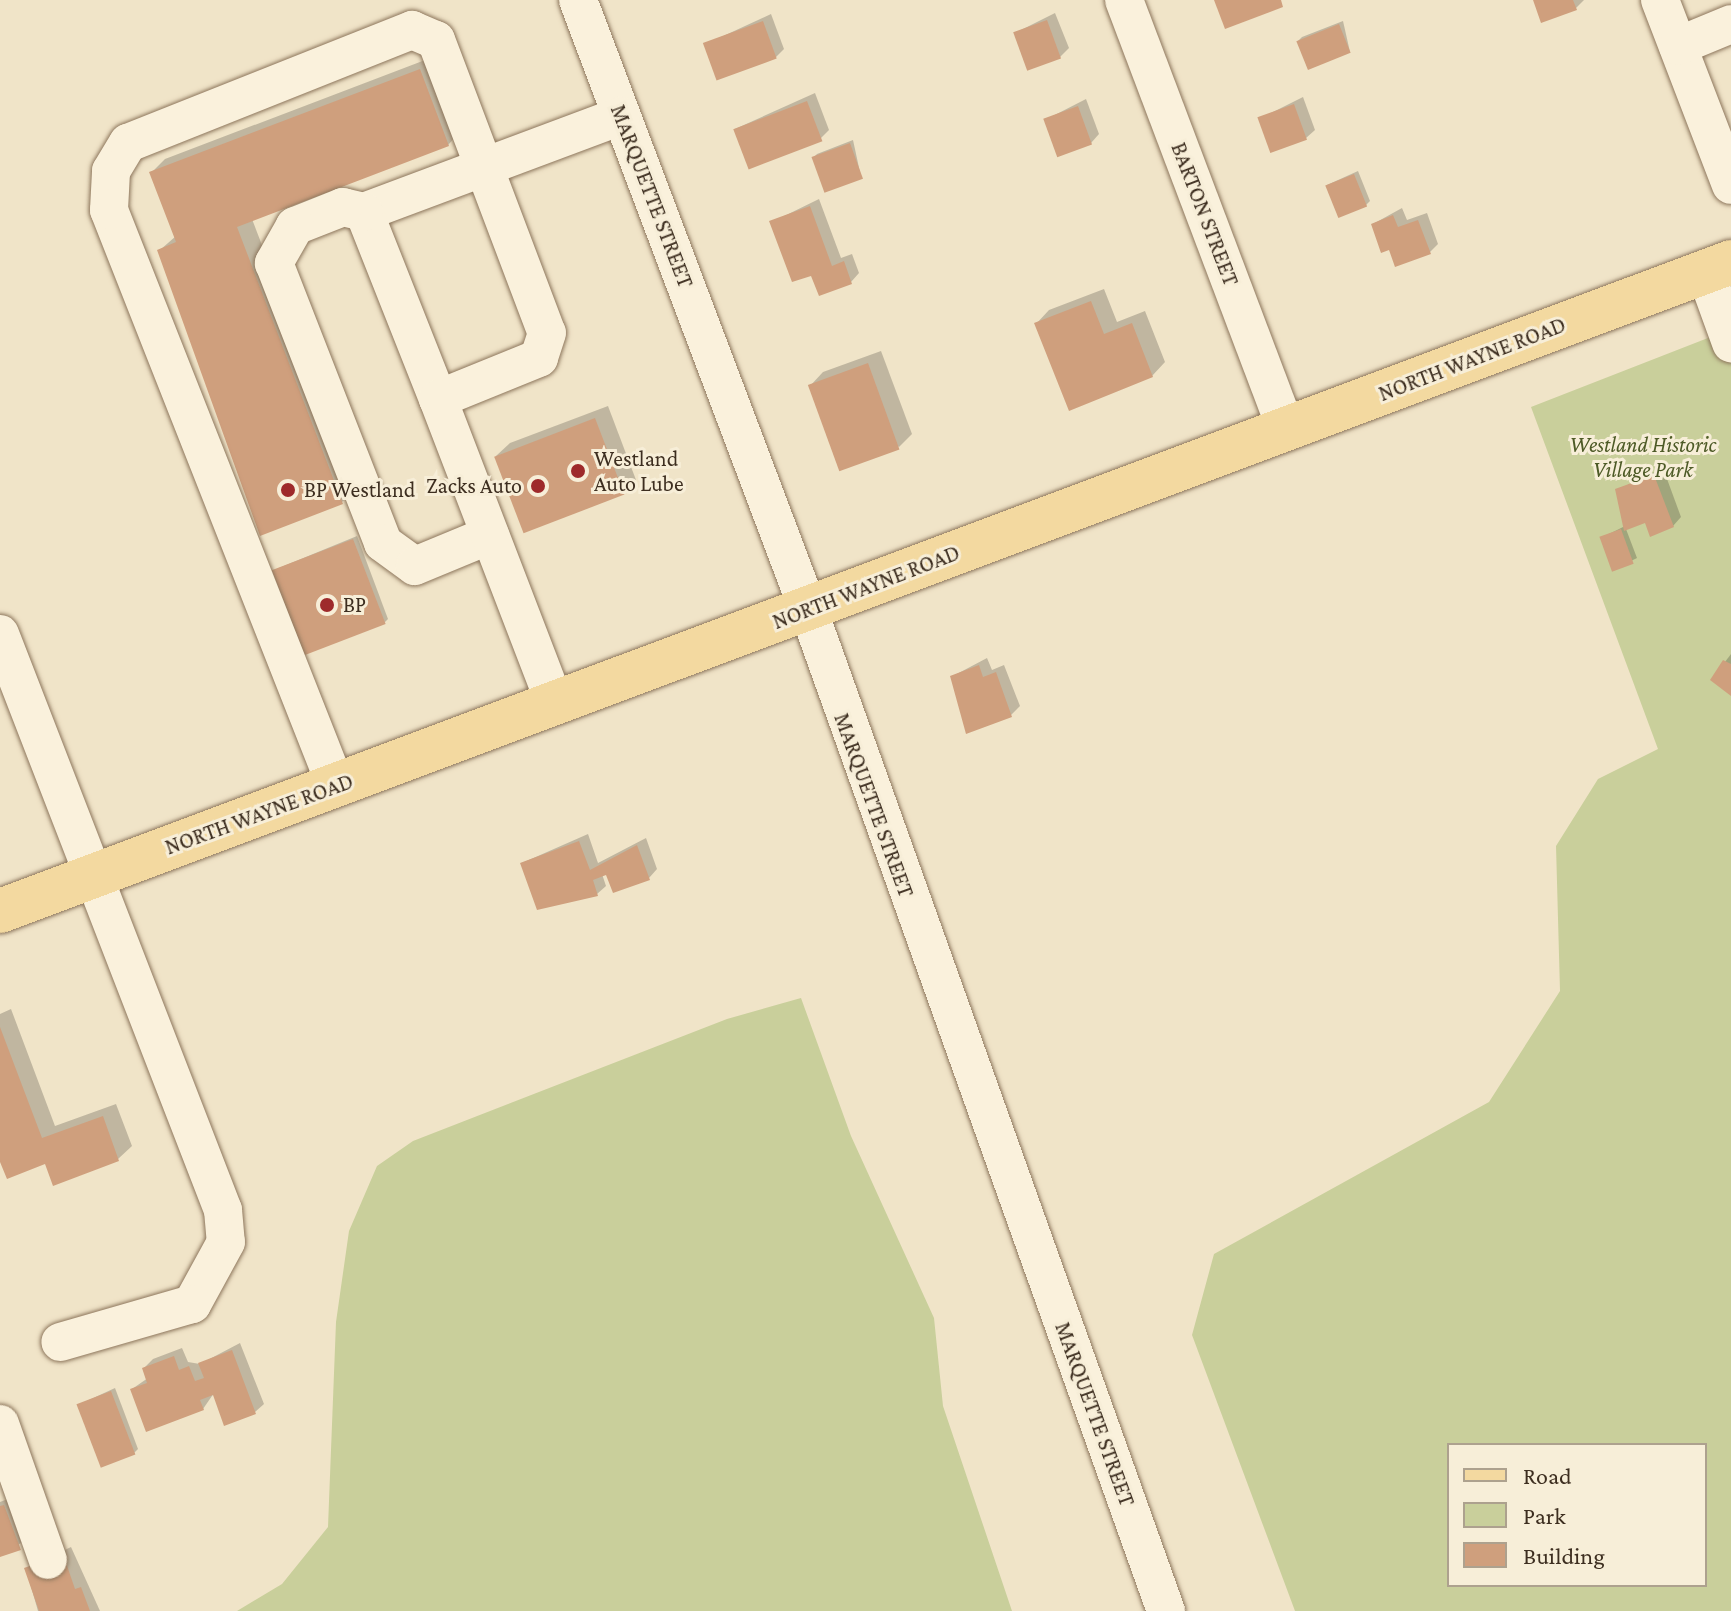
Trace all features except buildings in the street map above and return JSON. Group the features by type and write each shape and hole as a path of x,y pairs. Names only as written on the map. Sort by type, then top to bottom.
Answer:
{"main road":[{"name":"NORTH WAYNE ROAD","path":"0,911 1718,266"}],"street":[{"name":"MARQUETTE STREET","path":"578,0 808,609 1166,1611"},
{"name":"BARTON STREET","path":"1124,0 1286,429"},
{"path":"1660,0 1731,185"},
{"path":"1678,46 1731,24"},
{"path":"336,786 109,210 111,171 128,143 412,30 436,40 547,333 539,358 438,399"},
{"path":"490,535 415,566 383,543 274,263 295,226 343,207 364,212 621,116"},
{"path":"364,212 555,704"},
{"path":"1718,266 1731,343"},
{"path":"0,634 89,877 223,1210 226,1242 192,1304 60,1342"},
{"path":"0,1424 48,1560"}],"green space":[{"name":"Westland Historic Village Park","path":"1731,329 1731,1611 1295,1611 1192,1335 1214,1254 1489,1102 1560,991 1556,846 1598,779 1658,749 1531,407"},
{"path":"801,998 851,1136 934,1318 943,1406 1012,1611 237,1611 282,1584 328,1527 336,1322 349,1231 377,1166 413,1141 727,1019"}],"place":[{"name":"Westland Auto Lube","path":"578,471"},
{"name":"Zacks Auto","path":"538,486"},
{"name":"BP Westland","path":"288,490"},
{"name":"BP","path":"327,605"}]}
